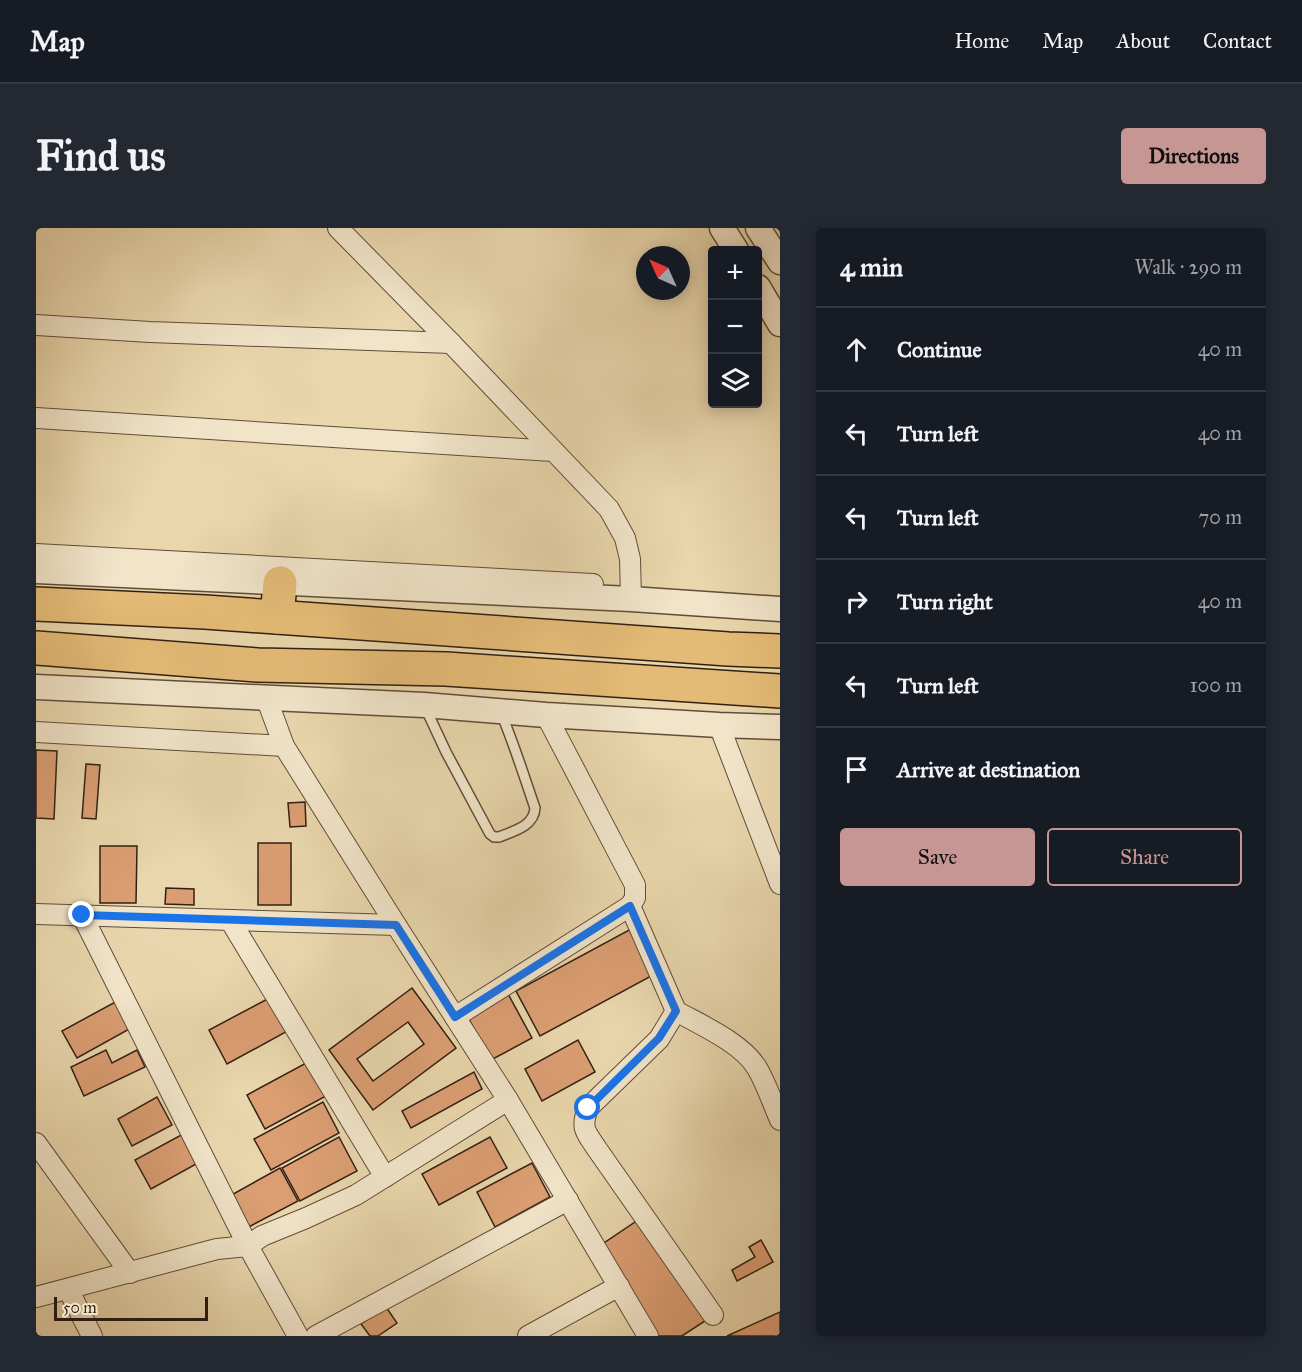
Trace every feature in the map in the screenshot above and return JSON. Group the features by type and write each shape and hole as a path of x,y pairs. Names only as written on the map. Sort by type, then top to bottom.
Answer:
{"highway":[{"path":"277,617 280,583"},
{"path":"36,604 205,612 780,651"},
{"path":"36,648 258,665 446,669 780,691"}],"street":[{"path":"338,228 609,509 625,538 630,558 631,599"},
{"path":"722,228 733,246"},
{"path":"758,228 780,262"},
{"path":"762,294 780,324"},
{"path":"36,325 150,332 451,343"},
{"path":"36,418 554,450"},
{"path":"36,554 593,584"},
{"path":"36,571 631,599 780,609"},
{"path":"36,687 424,705 780,727"},
{"path":"266,697 284,746 508,1100 648,1336"},
{"path":"455,1017 630,906 635,898 635,885 546,714"},
{"path":"719,725 780,884"},
{"path":"36,732 284,746"},
{"path":"630,906 676,1011 722,1036 745,1054 757,1067 780,1120"},
{"path":"36,914 396,925"},
{"path":"82,915 248,1246 298,1336"},
{"path":"230,920 385,1177"},
{"path":"676,1011 659,1038 588,1108 584,1128 713,1315"},
{"path":"36,1297 217,1250 248,1246 262,1236 356,1195 508,1100"},
{"path":"36,1143 130,1273"},
{"path":"316,1336 567,1200"},
{"path":"528,1336 619,1286"},
{"path":"68,1289 92,1336"}],"lane":[{"path":"424,705 446,752 490,834 494,837 500,837 529,824 535,815 536,808 500,711"}],"building":[{"path":"36,750 57,751 54,819 36,818"},
{"path":"86,764 100,765 96,819 82,818"},
{"path":"305,802 306,826 290,827 288,803"},
{"path":"258,843 291,843 291,905 258,905"},
{"path":"100,846 137,846 136,903 100,903"},
{"path":"166,888 194,889 194,905 165,904"},
{"path":"631,929 655,974 540,1036 516,991"},
{"path":"412,988 456,1048 373,1110 329,1050","holes":["408,1022 424,1044 373,1081 357,1059"]},
{"path":"507,992 532,1038 491,1060 466,1014"},
{"path":"275,995 293,1028 227,1064 209,1030"},
{"path":"119,1000 133,1027 77,1058 62,1031"},
{"path":"578,1040 595,1072 542,1101 525,1069"},
{"path":"106,1050 112,1063 137,1050 145,1067 84,1096 71,1067"},
{"path":"308,1062 326,1096 265,1129 247,1095"},
{"path":"474,1072 482,1089 411,1128 402,1111"},
{"path":"157,1097 172,1125 132,1146 118,1119"},
{"path":"323,1102 339,1133 271,1170 254,1139"},
{"path":"183,1134 198,1163 151,1189 135,1160"},
{"path":"339,1137 357,1171 300,1201 282,1168"},
{"path":"490,1137 507,1168 439,1205 422,1174"},
{"path":"532,1163 550,1197 495,1227 477,1192"},
{"path":"280,1168 298,1201 243,1230 226,1198"},
{"path":"641,1218 708,1319 682,1336 657,1336 598,1247"},
{"path":"761,1240 773,1262 737,1281 732,1270 755,1257 749,1247"},
{"path":"386,1307 397,1323 378,1336 370,1336 361,1324"},
{"path":"780,1312 780,1336 727,1336"}],"route":[{"path":"82,915 396,925 455,1017 630,906 676,1011 659,1038 588,1108"}]}
